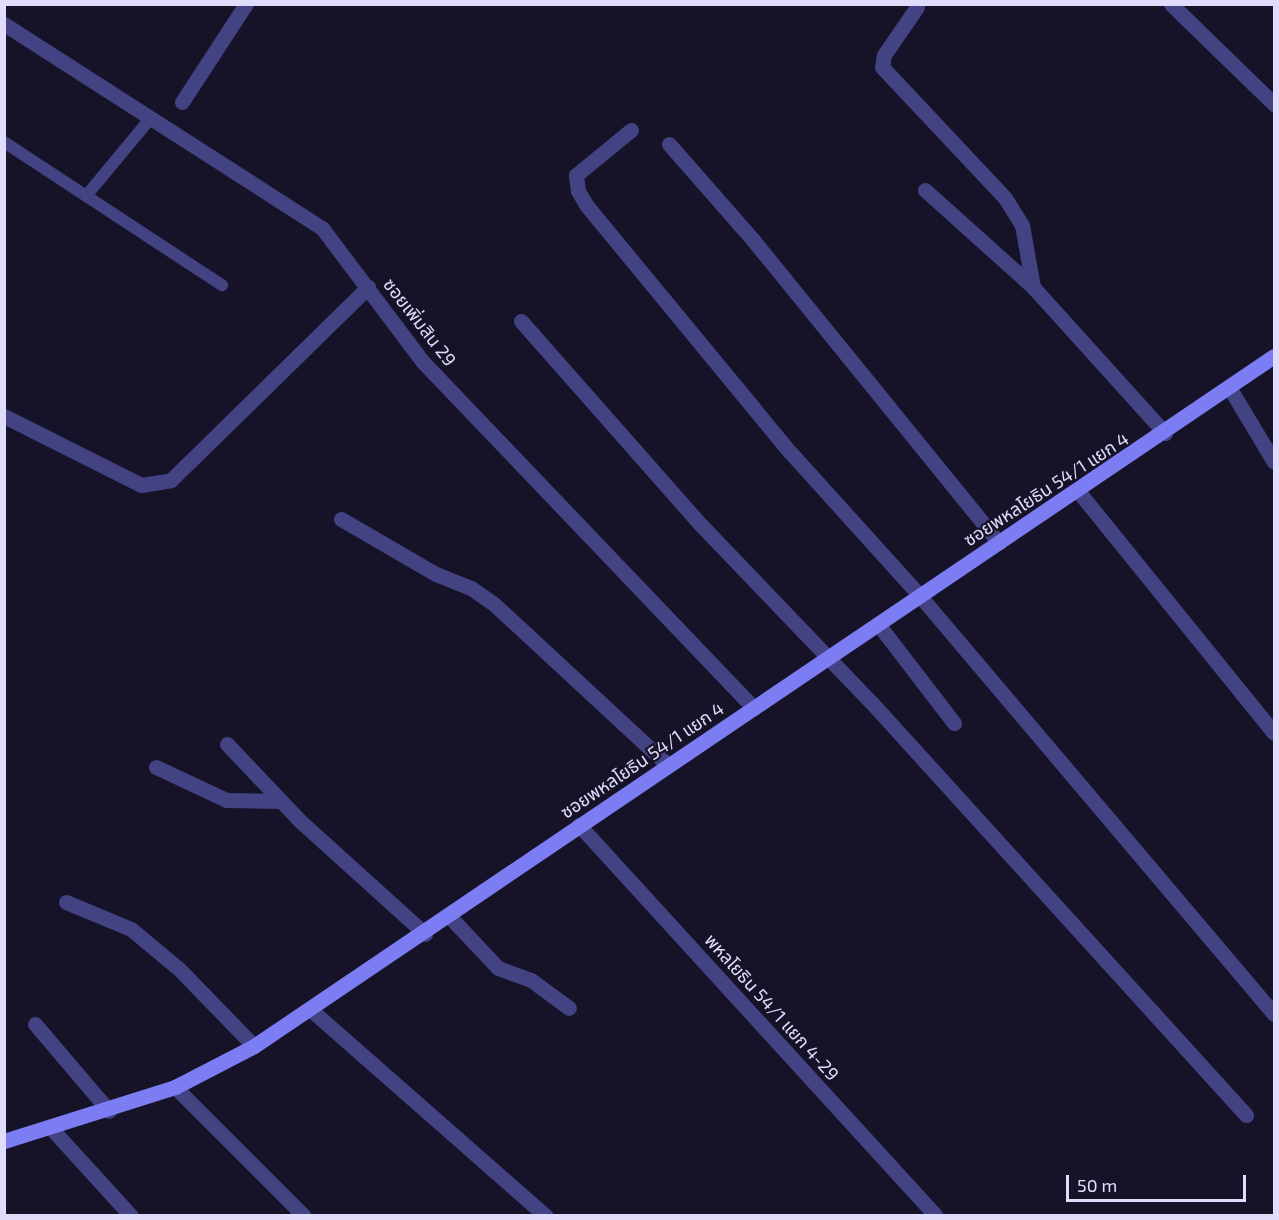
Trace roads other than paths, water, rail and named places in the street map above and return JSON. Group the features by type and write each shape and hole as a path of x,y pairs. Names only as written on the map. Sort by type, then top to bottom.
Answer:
{"street":[{"path":"182,102 246,4"},
{"path":"1171,4 1275,104"},
{"path":"917,7 884,56 882,66 1005,198 1022,225 1033,287"},
{"name":"ซอยเพิ่มสิน 29","path":"4,24 322,228 423,362 754,708"},
{"path":"631,130 582,168 576,175 578,191 790,452 920,596 1275,1014"},
{"path":"669,144 753,240 999,543"},
{"path":"925,190 1033,287 1165,433"},
{"path":"4,416 141,485 171,480 368,287"},
{"path":"521,321 825,659 870,702 1246,1115"},
{"name":"ซอยพหลโยธิน 54/1 แยก 4","path":"4,1141 109,1111 175,1088 254,1046 424,934 579,825 1165,433 1275,356"},
{"path":"1229,387 1275,462"},
{"path":"1078,491 1275,734"},
{"path":"341,519 436,574 471,588 495,605 668,765"},
{"path":"878,624 954,723"},
{"path":"226,744 281,801 424,934"},
{"path":"156,767 226,800 281,801"},
{"name":"พหลโยธิน 54/1 แยก 4-29","path":"579,825 936,1215"},
{"path":"66,902 130,929 178,969 254,1046"},
{"path":"449,916 498,968 531,980 569,1008"},
{"path":"310,1009 546,1215"},
{"path":"35,1024 109,1111"},
{"path":"175,1088 304,1215"},
{"path":"51,1128 131,1215"}],"lane":[{"path":"86,196 150,119"},
{"path":"4,142 222,285"}]}
